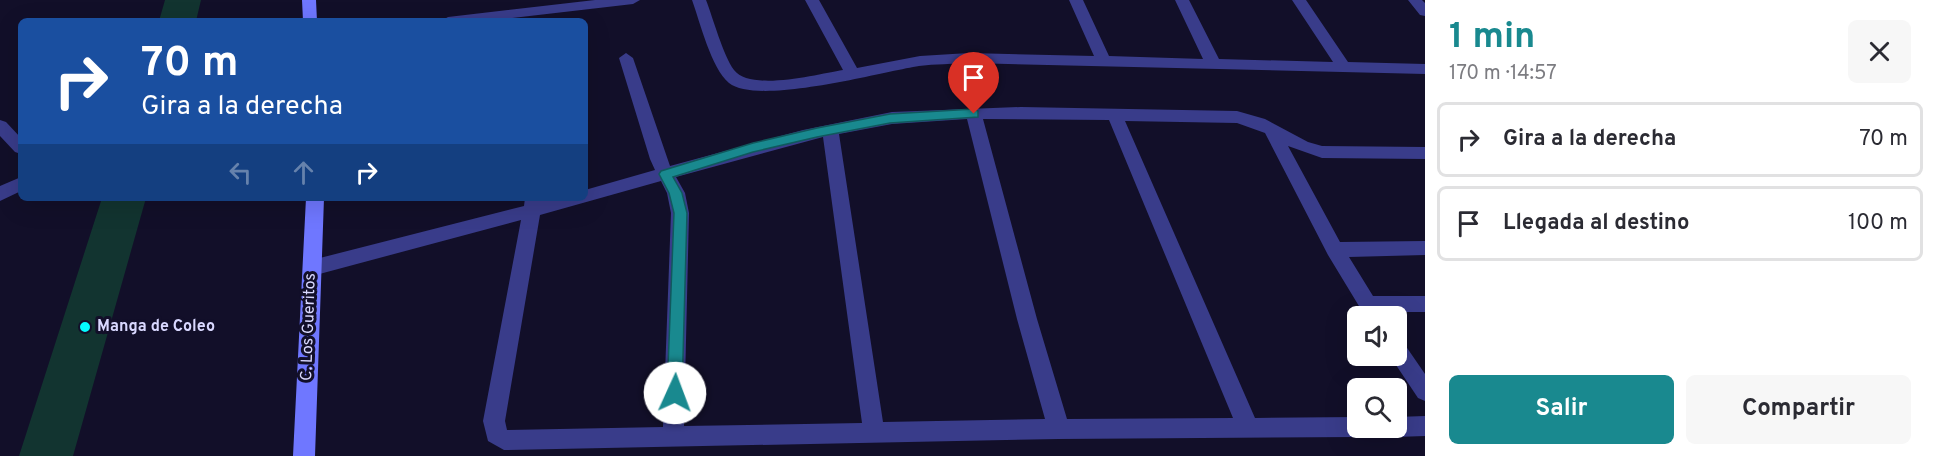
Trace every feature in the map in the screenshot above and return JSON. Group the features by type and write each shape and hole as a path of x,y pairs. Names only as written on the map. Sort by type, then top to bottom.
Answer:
{"street":[{"path":"309,0 310,18"},
{"path":"474,18 633,0"},
{"path":"699,0 726,70 734,80 744,84 771,85 852,74 897,64 943,59 1103,59 1425,69"},
{"path":"812,0 852,74"},
{"path":"1076,0 1103,59"},
{"path":"1182,0 1213,63"},
{"path":"1299,0 1344,68"},
{"path":"1415,0 1425,12"},
{"path":"626,58 658,159 676,193 680,213 673,438"},
{"path":"588,195 753,147 830,130 890,119 974,114 1236,117 1248,119 1302,146 1322,152 1425,153"},
{"path":"974,114 1027,319 1059,429"},
{"path":"1115,115 1249,429"},
{"path":"0,126 18,145"},
{"path":"1271,129 1335,250 1369,306"},
{"path":"830,130 874,434"},
{"path":"0,194 18,185"},
{"name":"C. Los Gueritos","path":"304,456 315,201"},
{"path":"312,268 533,204 556,201"},
{"path":"533,204 494,421 496,434 504,440 874,434 937,430 1347,427"},
{"path":"1335,250 1425,248"},
{"path":"1407,306 1425,304"},
{"path":"1407,364 1425,391"},
{"path":"1407,427 1425,426"}],"green space":[{"path":"165,0 201,0 197,18 160,18"},
{"name":"Manga de Coleo","path":"101,201 145,201 73,456 19,456"}],"place":[{"name":"Manga de Coleo","path":"85,327"}],"route":[{"path":"675,393 680,213 676,193 665,174 753,147 817,133 890,119 974,114"}]}
